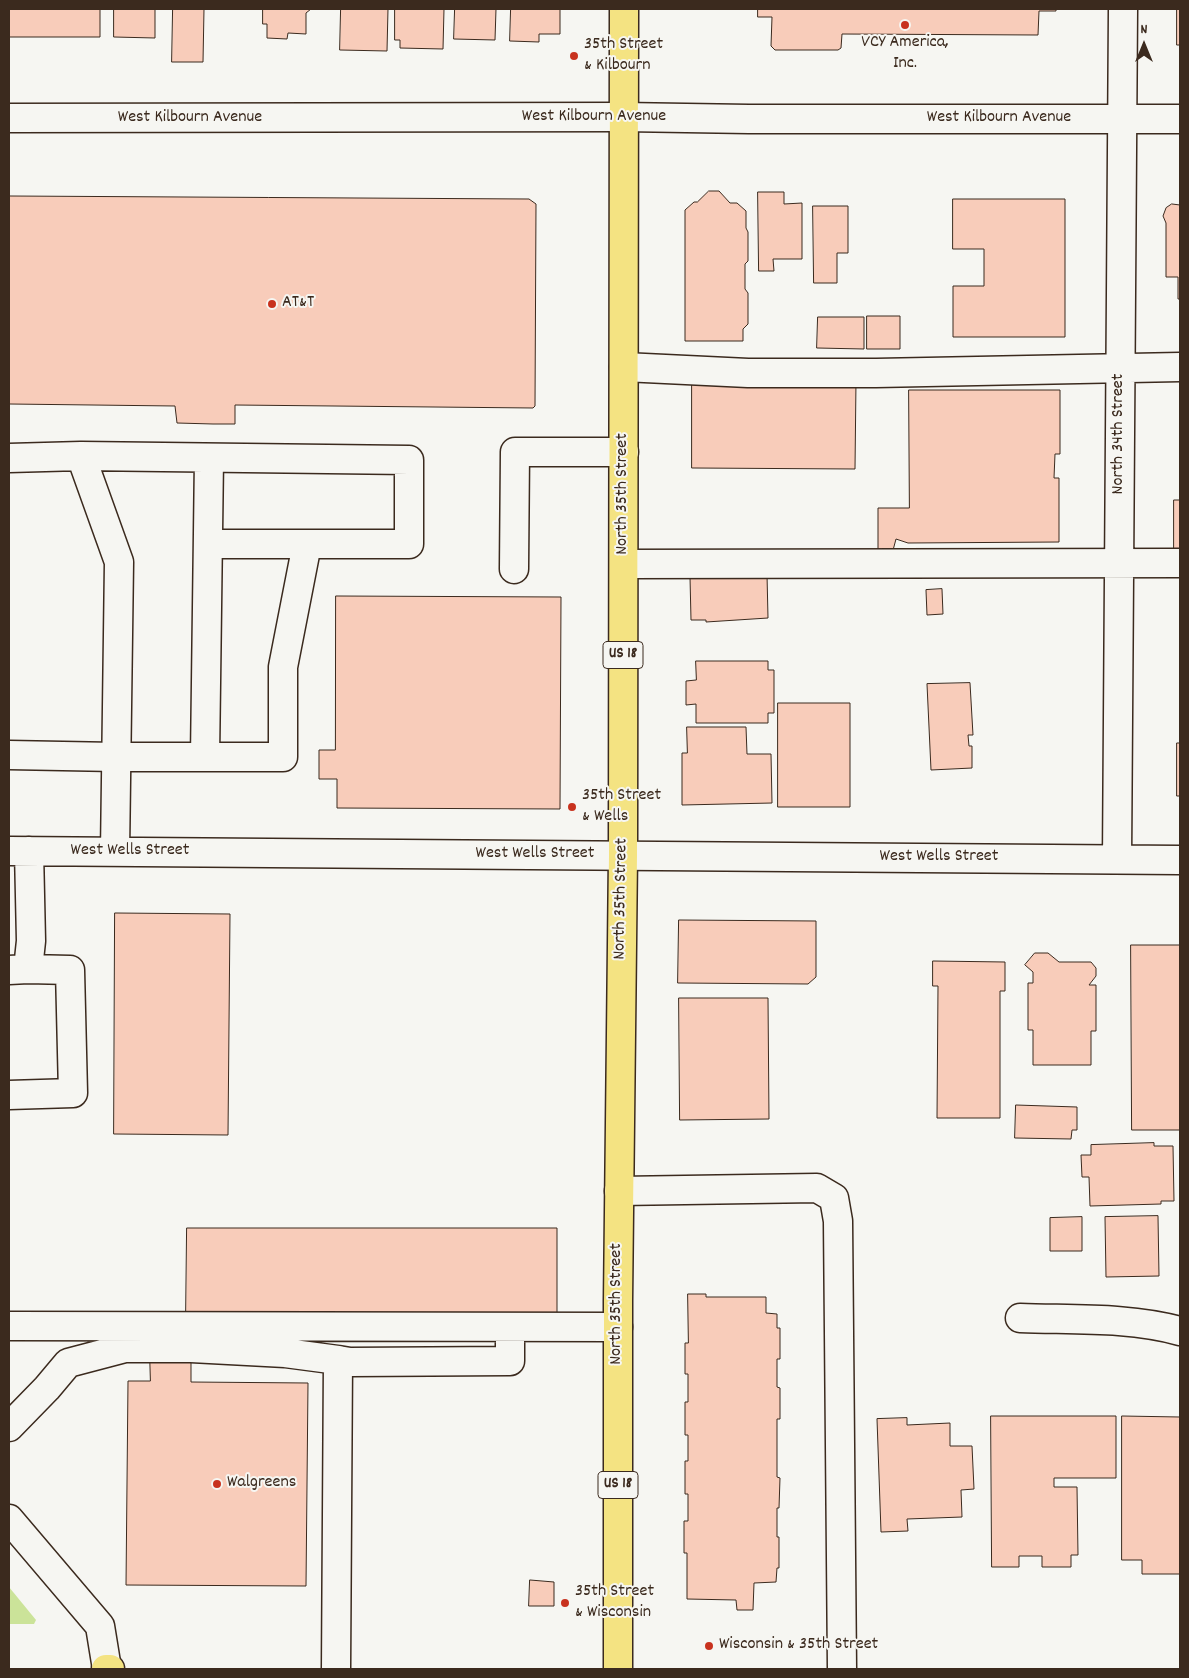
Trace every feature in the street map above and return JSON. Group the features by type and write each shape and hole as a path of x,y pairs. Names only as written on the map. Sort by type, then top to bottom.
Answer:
{"main road":[{"name":"North 35th Street","path":"618,1669 618,1327 623,856 624,9"}],"street":[{"name":"North 34th Street","path":"1117,859 1122,9"},
{"name":"West Kilbourn Avenue","path":"9,118 623,117 749,119 1180,119"},
{"path":"624,367 748,372 1180,367"},
{"path":"514,569 515,452 624,452"},
{"path":"81,456 119,562 114,852"},
{"path":"9,458 81,456 409,460 409,544 208,544"},
{"path":"205,757 209,458"},
{"path":"9,756 116,758 282,757 282,667 307,544"},
{"path":"624,564 1180,563"},
{"path":"9,1095 73,1093 70,970 19,969 31,941 19,851"},
{"name":"West Wells Street","path":"19,851 1180,860"},
{"path":"619,1191 818,1188 834,1198 838,1222 842,1669"},
{"path":"1020,1318 1112,1320 1156,1324 1180,1331"},
{"path":"9,1326 618,1327"},
{"path":"9,1427 47,1388 68,1363 125,1348 191,1348 253,1351 285,1353 350,1362 510,1361 510,1327"},
{"path":"336,1669 338,1360"},
{"path":"10,1522 100,1626 108,1669"}],"green space":[{"path":"9,1587 36,1620 34,1624 9,1624"}],"building":[{"path":"9,9 100,9 100,37 9,37"},
{"path":"114,9 155,9 155,38 114,37"},
{"path":"173,9 204,9 203,62 172,62"},
{"path":"263,9 311,9 306,13 306,34 288,33 287,39 267,38 267,24 263,24"},
{"path":"341,9 388,9 387,51 340,50"},
{"path":"395,9 444,9 443,49 400,48 400,40 395,40"},
{"path":"455,9 496,9 495,40 454,39"},
{"path":"511,9 560,9 560,34 539,34 539,42 510,41"},
{"name":"VCY America, Inc.","path":"758,9 1056,9 1056,11 1039,11 1038,35 842,34 841,48 838,50 775,50 771,46 772,17 758,17"},
{"path":"1177,9 1180,9 1180,45 1177,45"},
{"path":"709,191 719,191 730,203 737,203 746,211 748,261 745,264 745,289 748,293 748,324 743,329 743,341 685,341 685,210"},
{"path":"758,192 784,192 784,204 802,203 802,259 773,259 774,271 759,271"},
{"name":"AT&T","path":"9,196 529,199 536,204 535,406 533,408 235,405 235,424 213,424 177,423 175,406 9,404"},
{"path":"953,199 1065,199 1065,337 953,337 953,286 984,286 984,249 953,249"},
{"path":"1172,204 1180,205 1180,299 1178,299 1178,277 1166,277 1166,223 1163,216 1166,208"},
{"path":"813,206 848,206 848,253 837,253 837,283 814,283"},
{"path":"867,316 900,316 900,349 867,349"},
{"path":"818,317 864,317 864,349 817,348"},
{"path":"692,380 856,381 855,469 692,468"},
{"path":"909,390 1060,390 1060,454 1055,454 1054,478 1059,478 1059,542 908,543 896,539 892,554 878,550 878,508 909,508"},
{"path":"1174,500 1180,500 1180,550 1174,550"},
{"path":"767,574 768,618 706,622 706,620 691,620 690,577"},
{"path":"942,589 943,614 927,615 926,590"},
{"path":"336,596 561,597 560,809 337,808 337,779 319,779 319,750 335,750"},
{"path":"696,661 768,661 768,670 774,670 774,713 768,713 768,723 696,723 696,704 686,705 686,681 696,680"},
{"path":"970,683 973,735 968,735 969,746 972,746 972,768 931,770 927,684"},
{"path":"778,703 850,703 850,807 778,807"},
{"path":"687,727 746,727 747,754 771,754 772,803 682,805 682,753 687,753"},
{"path":"1177,743 1180,743 1180,796 1177,796"},
{"path":"115,913 230,914 228,1135 114,1134"},
{"path":"679,920 816,921 816,977 808,984 678,983"},
{"path":"1131,945 1180,945 1180,1130 1132,1130"},
{"path":"1035,953 1048,953 1059,962 1091,962 1096,968 1096,976 1089,985 1096,985 1096,1031 1091,1031 1091,1065 1033,1065 1033,1030 1028,1030 1028,983 1033,983 1033,972 1025,965"},
{"path":"933,961 1005,962 1005,991 1000,991 1000,1118 937,1118 938,986 933,986"},
{"path":"679,998 768,998 769,1119 680,1120"},
{"path":"1016,1105 1077,1107 1077,1130 1072,1130 1071,1139 1015,1138"},
{"path":"1154,1143 1154,1146 1173,1146 1174,1201 1161,1201 1161,1204 1090,1206 1089,1177 1082,1177 1081,1155 1091,1155 1091,1145"},
{"path":"1158,1216 1159,1276 1106,1277 1105,1217"},
{"path":"1082,1217 1082,1251 1050,1251 1050,1218"},
{"path":"187,1228 557,1228 557,1317 186,1316"},
{"path":"688,1294 706,1294 706,1297 766,1297 766,1313 777,1314 777,1328 780,1328 780,1359 777,1359 777,1387 780,1388 780,1419 777,1419 777,1477 780,1478 779,1508 777,1508 779,1568 777,1568 776,1582 754,1583 753,1610 737,1610 736,1600 687,1599 687,1553 684,1553 684,1521 688,1521 688,1494 685,1494 685,1461 688,1461 688,1435 685,1435 685,1402 688,1402 688,1374 685,1374 685,1343 688,1343"},
{"name":"Walgreens","path":"150,1354 191,1355 191,1382 308,1383 306,1586 126,1585 128,1381 150,1381"},
{"path":"991,1416 1116,1416 1116,1478 1054,1478 1054,1487 1077,1487 1078,1555 1071,1555 1071,1567 1042,1567 1042,1556 1019,1556 1019,1567 992,1567"},
{"path":"1122,1416 1180,1417 1180,1574 1142,1574 1142,1560 1122,1560"},
{"path":"907,1418 907,1425 950,1423 950,1446 972,1446 974,1489 961,1490 962,1517 907,1519 908,1531 881,1532 877,1419"},
{"path":"530,1580 554,1582 554,1606 529,1606"}],"place":[{"name":"VCY America, Inc.","path":"905,25"},
{"name":"35th Street & Kilbourn","path":"574,56"},
{"name":"AT&T","path":"272,304"},
{"name":"35th Street & Wells","path":"572,807"},
{"name":"Walgreens","path":"217,1484"},
{"name":"35th Street & Wisconsin","path":"565,1603"},
{"name":"Wisconsin & 35th Street","path":"709,1646"}]}
